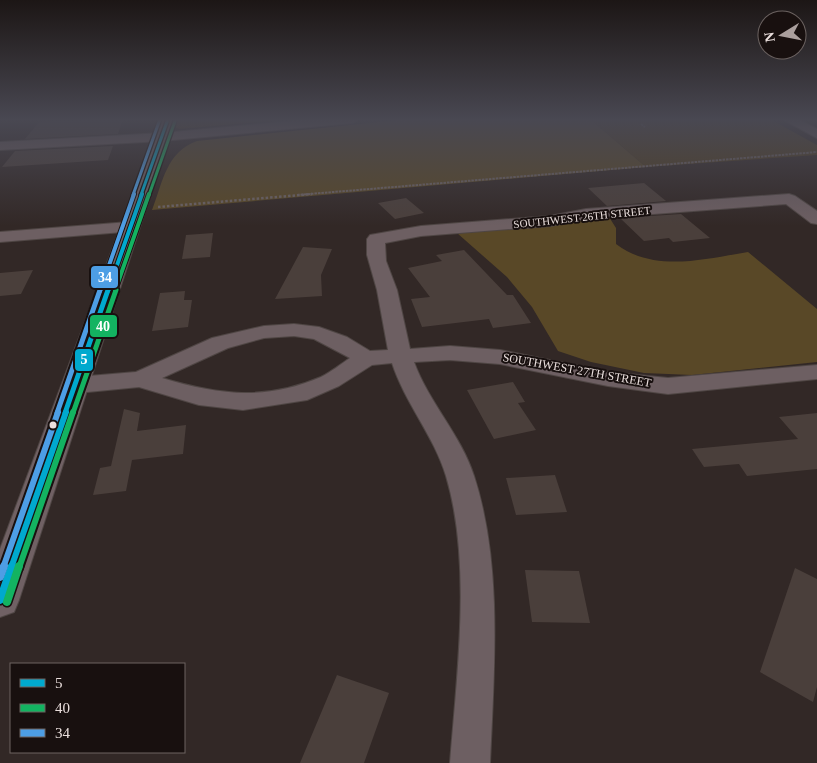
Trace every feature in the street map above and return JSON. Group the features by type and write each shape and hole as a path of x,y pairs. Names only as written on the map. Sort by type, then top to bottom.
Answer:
{"main road":[{"path":"0,600 77,385 129,227 155,155"}],"street":[{"name":"SOUTHWEST 26TH STREET","path":"402,355 387,288 374,256 376,239 422,232 550,221 586,214 789,199 817,218"},
{"path":"0,237 129,227"},
{"name":"SOUTHWEST 27TH STREET","path":"77,385 140,379 220,343 264,332 294,330 319,333 366,358"},
{"name":"SOUTHWEST 27TH STREET","path":"140,379 226,402 259,401 298,394 331,381 366,358 402,355 450,353 500,357 608,378 668,386 817,372"},
{"path":"402,355 408,374 453,457 464,490 474,556 476,645 470,763"}],"path":[{"path":"153,208 786,155"}],"shaded area":[{"path":"176,155 632,155 646,167 152,210 172,160"},
{"path":"632,155 817,155 817,155 646,167"},
{"path":"609,217 616,228 616,244 631,253 647,258 680,262 748,252 817,309 817,362 692,375 644,373 591,362 558,351 532,307 507,277 457,233 541,226"}],"building":[{"path":"12,155 110,155 108,160 2,167"},
{"path":"644,183 666,201 607,206 588,188"},
{"path":"406,198 424,213 395,219 378,203"},
{"path":"681,214 710,238 673,242 669,238 644,241 620,218"},
{"path":"213,233 210,257 182,259 186,235"},
{"path":"303,247 332,249 321,275 322,296 275,299"},
{"path":"464,250 507,295 513,295 531,323 493,328 489,319 422,327 411,299 430,297 408,268 442,261 436,255"},
{"path":"33,270 21,294 0,296 0,273"},
{"path":"185,291 184,300 192,300 188,327 152,331 160,293"},
{"path":"513,382 525,402 518,403 536,430 494,439 467,390"},
{"path":"124,409 140,413 137,431 186,425 183,454 132,460 126,491 93,495 100,468 111,466"},
{"path":"817,413 817,469 747,476 739,464 704,467 692,449 798,439 779,417"},
{"path":"555,475 567,512 516,515 506,478"},
{"path":"795,568 817,579 817,687 813,702 760,672"},
{"path":"525,570 579,571 590,623 532,622"},
{"path":"337,675 389,693 364,763 300,763"}],"transit line":[{"name":"34","path":"0,577 148,155"},
{"name":"5","path":"0,600 156,155"},
{"name":"40","path":"7,602 163,155"}]}
